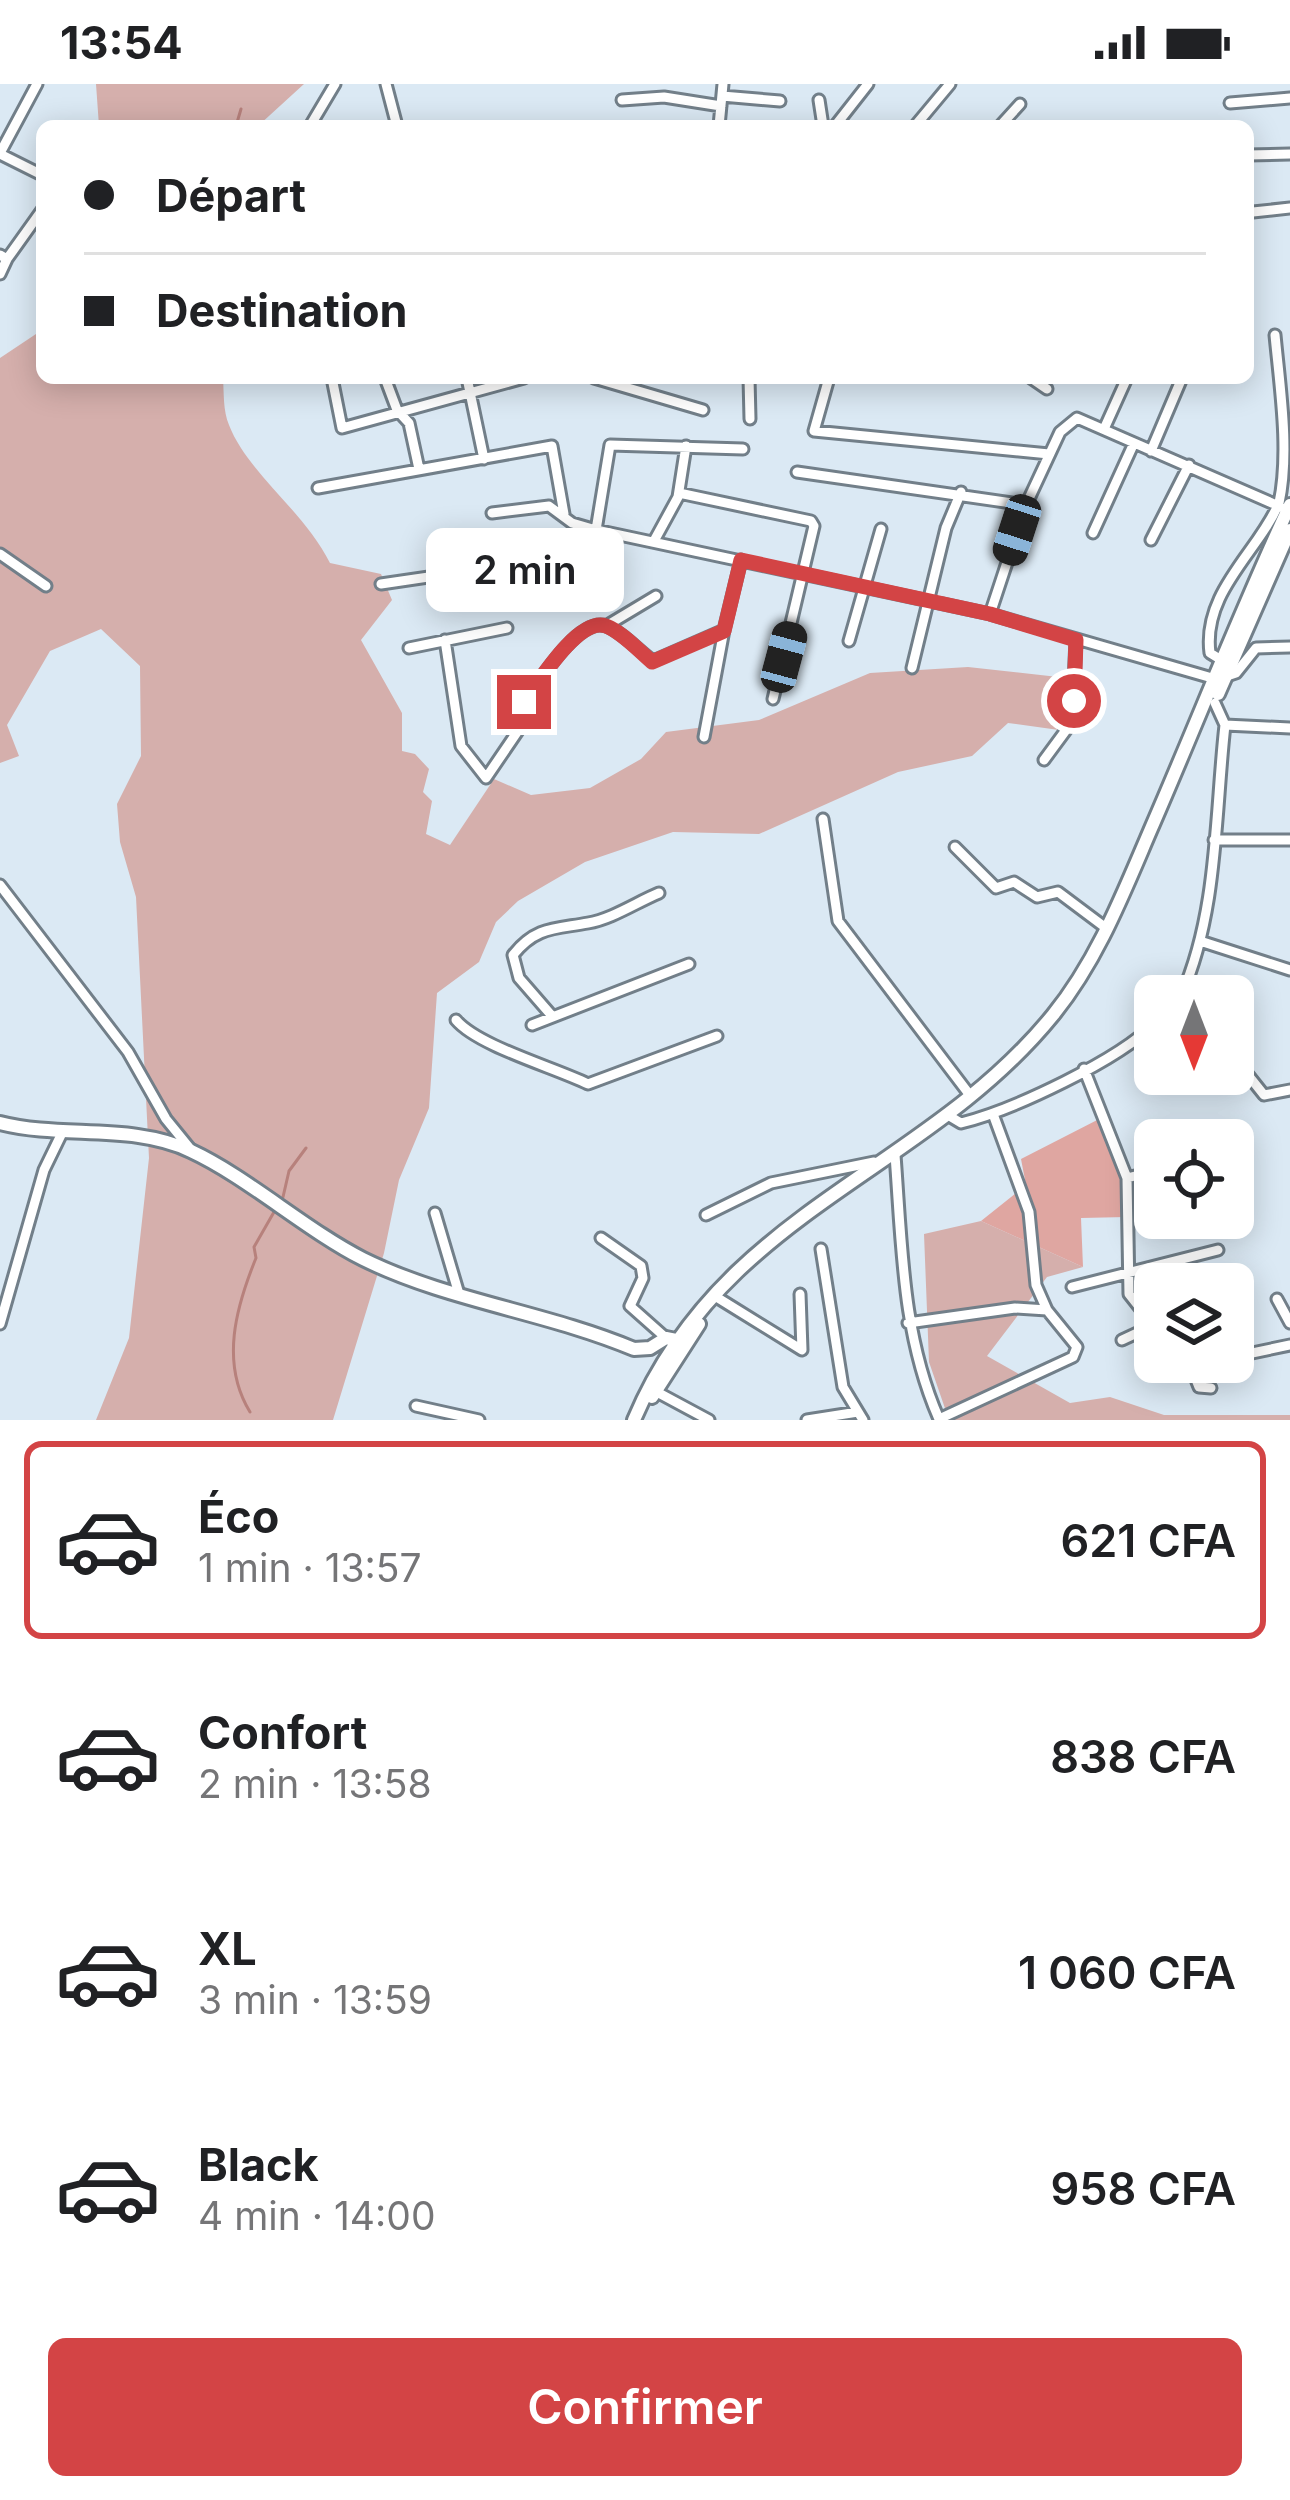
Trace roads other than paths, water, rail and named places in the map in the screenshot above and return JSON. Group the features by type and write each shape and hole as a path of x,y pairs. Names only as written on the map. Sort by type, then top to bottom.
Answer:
{"main road":[{"path":"638,1420 671,1339 758,1247 951,1117 1039,1042 1096,963 1215,703 1285,507"},
{"path":"638,1420 718,1298 776,1240 969,1094 1056,1011 1106,928 1290,530"},
{"path":"0,1123 61,1135 126,1135 192,1151 361,1258 634,1349 671,1339"}],"street":[{"path":"36,172 0,153 37,84"},
{"path":"314,120 335,84"},
{"path":"386,84 395,120"},
{"path":"840,120 868,84"},
{"path":"920,120 950,84"},
{"path":"622,100 722,95 780,101"},
{"path":"1230,103 1290,98"},
{"path":"819,100 822,120"},
{"path":"1005,120 1020,104"},
{"path":"1254,155 1290,154"},
{"path":"1254,212 1290,208"},
{"path":"0,274 3,257 36,217"},
{"path":"1223,675 1210,653 1208,637 1232,572 1285,507 1288,451 1275,335"},
{"path":"333,384 342,428 499,384"},
{"path":"387,384 397,410 409,423 419,469"},
{"path":"468,384 484,459"},
{"path":"614,384 703,410"},
{"path":"749,384 750,419"},
{"path":"827,384 814,431 1049,454"},
{"path":"1040,384 1047,389"},
{"path":"1104,429 1124,384"},
{"path":"1151,451 1179,384"},
{"path":"990,614 1026,505 1060,432 1077,418 1285,507"},
{"path":"1093,533 1133,443"},
{"path":"596,530 610,445 742,449"},
{"path":"318,488 552,446 564,514"},
{"path":"654,541 679,493 686,446"},
{"path":"1150,539 1189,465"},
{"path":"797,472 1026,505"},
{"path":"912,668 961,492"},
{"path":"679,493 811,521 806,574 773,699"},
{"path":"492,513 549,506 572,523 596,530 990,614 1223,675 1236,673 1256,648 1290,647"},
{"path":"849,641 881,529"},
{"path":"0,554 46,586"},
{"path":"382,584 564,557"},
{"path":"704,737 741,560"},
{"path":"606,626 656,596"},
{"path":"524,702 576,636 595,625 606,626 652,662 724,631"},
{"path":"409,648 507,628"},
{"path":"445,640 461,746 485,778 522,725"},
{"path":"1044,760 1066,737 1072,722 1076,640"},
{"path":"1188,975 1200,941 1214,840 1225,725 1215,703"},
{"path":"1225,725 1290,728"},
{"path":"823,819 838,921 969,1094"},
{"path":"1214,840 1290,840"},
{"path":"955,847 996,888 1015,882 1037,897 1058,892 1106,928"},
{"path":"0,885 128,1052 166,1119 192,1151"},
{"path":"552,1016 519,978 513,955 525,939 568,922 586,924 659,893"},
{"path":"1200,941 1290,970"},
{"path":"532,1025 689,964"},
{"path":"456,1020 478,1039 588,1084 717,1036"},
{"path":"951,1117 962,1123 993,1114 1114,1057 1134,1040"},
{"path":"1084,1069 1127,1178 1125,1270 1134,1305"},
{"path":"1254,1082 1264,1095 1290,1090"},
{"path":"895,1155 908,1323 919,1371 939,1420 1073,1357 1077,1347 1047,1310 1036,1285 1029,1213 993,1114"},
{"path":"0,1324 44,1170 61,1135"},
{"path":"706,1215 771,1183 874,1162"},
{"path":"1127,1178 1134,1176"},
{"path":"435,1213 459,1294"},
{"path":"601,1238 641,1266 643,1278 630,1306 671,1339"},
{"path":"807,1420 861,1416 843,1387 820,1249"},
{"path":"1072,1288 1125,1270 1218,1250"},
{"path":"718,1298 802,1350 800,1294"},
{"path":"1277,1299 1290,1323"},
{"path":"908,1323 1015,1308 1047,1310"},
{"path":"1122,1340 1134,1335"},
{"path":"1254,1353 1290,1345"},
{"path":"1197,1383 1199,1388 1211,1388"},
{"path":"656,1391 709,1420"},
{"path":"416,1406 479,1420"}],"waterway":[{"path":"238,120 241,109"},
{"path":"283,1197 289,1171 306,1148"},
{"path":"250,1412 235,1374 234,1335 256,1258 254,1247 274,1212"}]}
